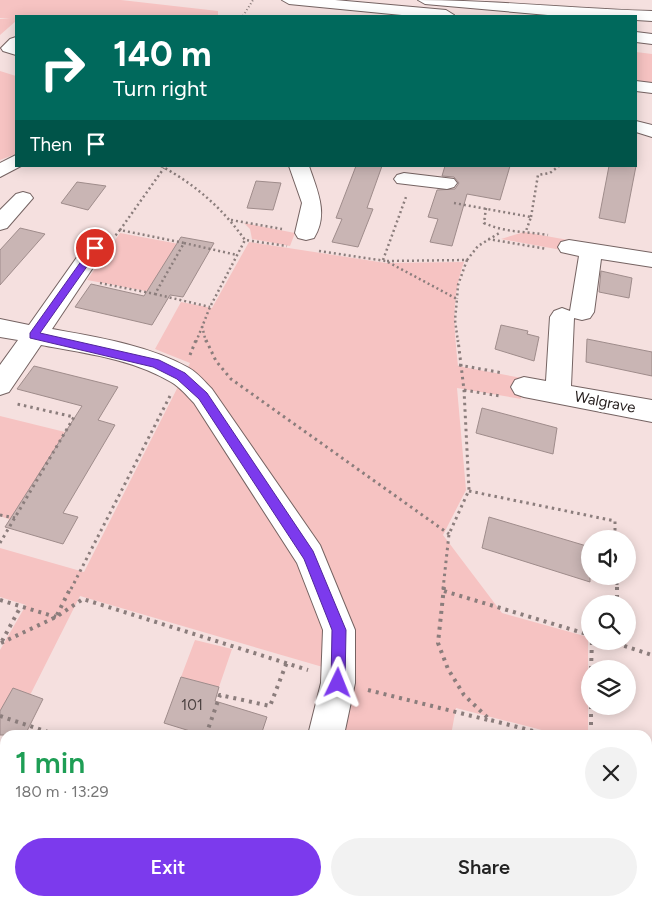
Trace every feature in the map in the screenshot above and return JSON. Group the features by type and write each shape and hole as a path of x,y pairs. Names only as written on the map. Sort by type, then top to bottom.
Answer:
{"main road":[{"path":"288,0 449,15"},
{"path":"425,0 594,15"},
{"path":"580,14 598,15"},
{"path":"637,17 652,18"},
{"path":"637,19 652,18"},
{"path":"637,32 652,34"},
{"path":"637,37 652,39"},
{"path":"15,43 9,48 15,50"},
{"path":"637,86 652,88"},
{"path":"637,126 652,131"},
{"path":"0,171 15,162"},
{"path":"298,167 312,203 304,241"},
{"path":"404,179 445,192 458,167"},
{"path":"0,223 23,198"},
{"path":"5,394 33,336 95,248"},
{"path":"570,249 652,260"},
{"name":"Walgrave","path":"558,393 572,315 570,249"},
{"path":"0,328 147,361 181,376 203,396 308,556 339,630 338,683 327,730"},
{"name":"Walgrave","path":"512,386 652,411"}],"path":[{"path":"244,15 253,0"},
{"path":"95,248 107,247 162,167 201,190 231,220 245,240"},
{"path":"486,208 484,223 501,231 526,231 531,216 538,175 550,173 558,167"},
{"path":"385,260 409,191 404,179"},
{"path":"445,192 486,208 531,216"},
{"path":"231,220 304,241 385,260 467,260"},
{"path":"120,230 237,254"},
{"path":"490,720 464,695 448,669 438,643 449,534 469,490 464,390 459,365 455,320 458,285 467,260 478,246 501,231"},
{"path":"488,239 570,249"},
{"path":"245,240 304,241"},
{"path":"56,617 181,376 201,326 245,240"},
{"path":"155,294 184,243"},
{"path":"385,260 457,299"},
{"path":"74,278 210,307"},
{"path":"201,326 206,345 216,364 231,379 449,534"},
{"path":"459,365 512,386"},
{"path":"464,390 512,386"},
{"path":"0,543 74,417 5,394"},
{"path":"469,490 615,521 615,530"},
{"path":"0,515 15,518"},
{"path":"444,592 581,632"},
{"path":"0,594 1,600 56,617"},
{"path":"0,644 56,617 83,599 287,662 338,683 529,730"},
{"path":"0,644 21,606"},
{"path":"636,650 652,655"},
{"path":"208,730 220,696 270,706 287,662"},
{"path":"591,715 591,730"},
{"path":"0,716 43,730"}],"shaded area":[{"path":"0,0 121,0 218,11 218,15 15,15 15,22 0,35 0,19 10,19 0,18"},
{"path":"637,52 652,54 652,87 637,85"},
{"path":"0,71 15,76 15,154 0,160"},
{"path":"244,223 295,233 290,246 252,239 250,229"},
{"path":"524,232 568,240 567,251 501,239"},
{"path":"120,233 179,244 151,292 87,280"},
{"path":"249,242 386,263 464,262 455,301 458,366 522,378 521,399 457,388 466,490 443,535 502,613 581,635 581,650 588,650 588,660 581,660 581,715 588,715 588,730 542,730 456,708 452,730 331,730 333,670 80,596 18,719 0,713 0,650 26,605 0,597 0,548 84,572 190,363 155,349 181,302 212,308"},
{"path":"0,416 65,432 11,520 0,516"},
{"path":"195,640 232,649 219,687 181,677"}],"building":[{"path":"356,167 382,167 367,208 373,209 358,247 332,242 342,219 336,218"},
{"path":"445,167 510,167 500,200 467,194 452,246 430,242 438,219 428,217 437,190 455,189 459,183 454,177 442,176"},
{"path":"609,167 636,167 625,223 599,218"},
{"path":"256,181 281,183 273,210 247,208"},
{"path":"77,182 106,186 88,210 61,203"},
{"path":"20,228 45,234 0,285 0,250"},
{"path":"181,237 214,243 183,297 170,295 152,325 75,307 91,284 144,296"},
{"path":"601,271 632,278 629,298 599,292"},
{"path":"501,325 528,331 527,334 539,337 534,361 495,349"},
{"path":"587,339 652,352 652,376 586,362"},
{"path":"34,366 118,387 98,420 115,425 63,513 78,517 63,544 5,527 82,406 17,389"},
{"path":"482,408 557,428 553,454 476,433"},
{"path":"489,517 581,544 581,579 482,548"},
{"path":"181,677 219,687 215,701 267,717 263,730 187,730 164,723"},
{"path":"13,688 43,699 28,730 0,730 0,711"}],"route":[{"path":"95,248 33,336 113,352 156,363 181,376 203,396 308,556 339,630 338,683"}]}
